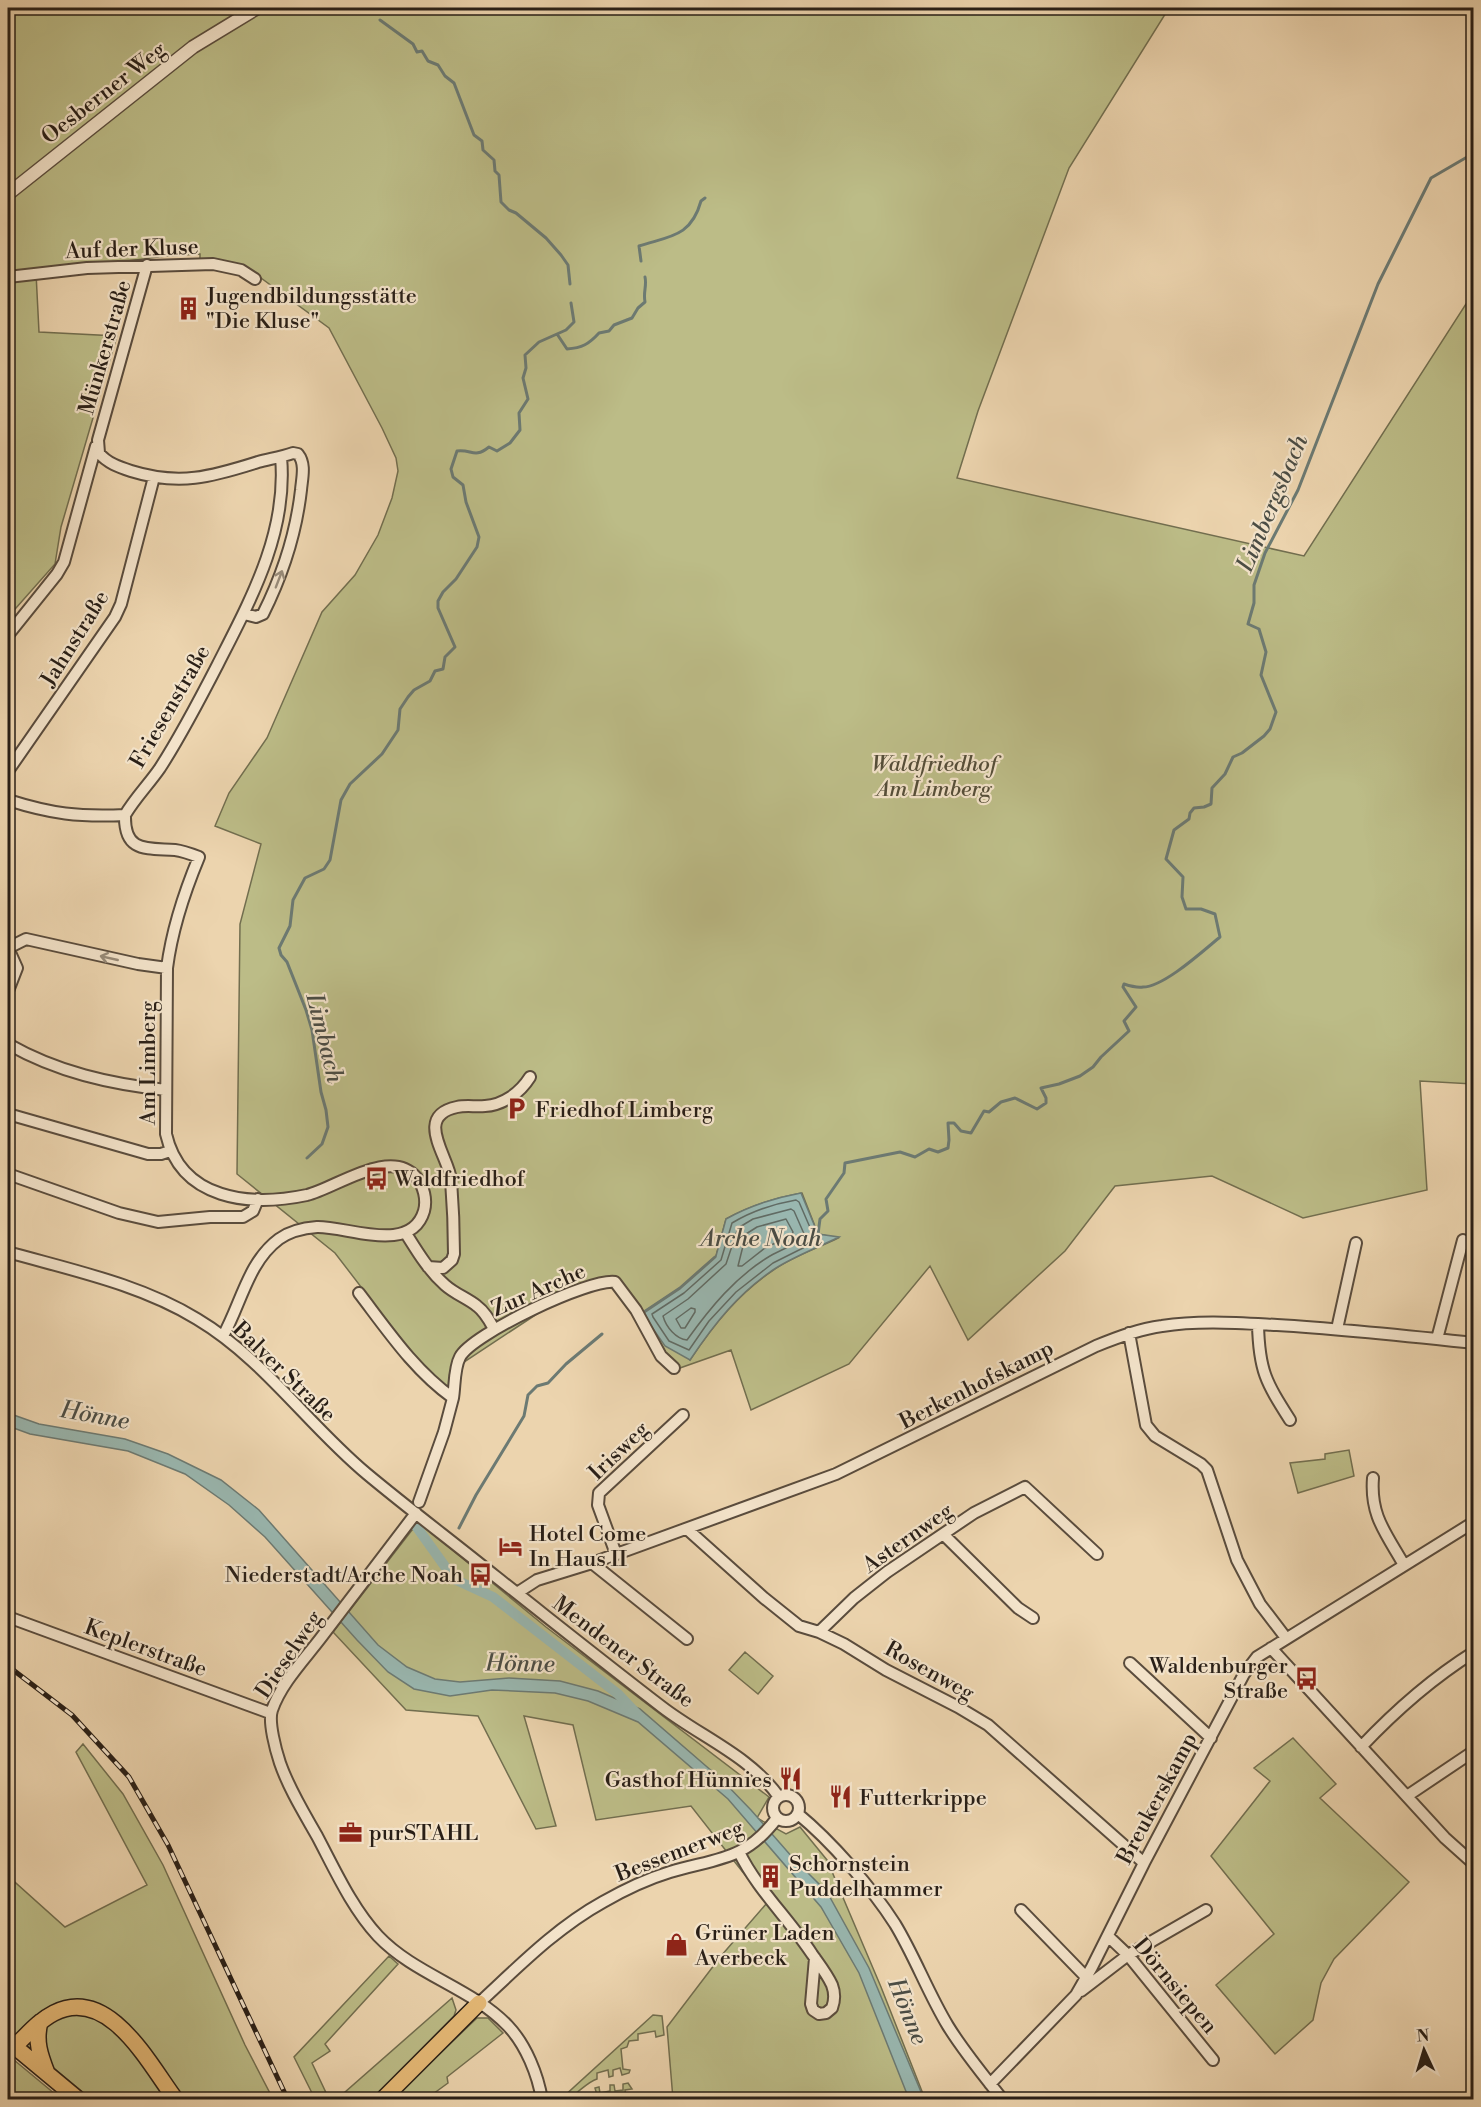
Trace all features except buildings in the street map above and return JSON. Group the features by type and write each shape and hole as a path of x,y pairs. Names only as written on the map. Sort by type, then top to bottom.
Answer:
{"main road":[{"path":"382,2100 479,2003"},
{"path":"79,2100 11,2044 56,2012 76,2007 88,2009 109,2018 128,2035 176,2100"},
{"path":"40,2022 37,2034 38,2046 47,2073"}],"street":[{"name":"Oesberner Weg","path":"8,194 193,47 257,8"},
{"name":"Münkerstraße","path":"8,635 64,562 147,265"},
{"name":"Auf der Kluse","path":"8,277 87,268 221,265 241,270 255,279"},
{"path":"97,442 99,453 107,461 127,470 167,479 198,479 293,453 298,454 303,464 298,512 287,556 263,614 256,617 244,614"},
{"name":"Friesenstraße","path":"125,815 177,740 244,614 266,564 279,519 283,475 281,457"},
{"name":"Jahnstraße","path":"8,771 122,604 154,477"},
{"path":"8,800 48,812 78,816 125,815"},
{"name":"Am Limberg","path":"125,815 126,835 136,846 146,849 179,850 199,857 178,911 169,948 167,968 165,1128 171,1151 187,1176 206,1189 233,1197 273,1199 306,1195 373,1169 387,1166 400,1168 416,1177 422,1185 425,1202 423,1215 405,1232"},
{"path":"8,991 17,968 8,948 26,939 138,964 167,968"},
{"path":"8,1044 47,1064 100,1080 166,1090"},
{"path":"428,1267 443,1268 452,1260 454,1254 451,1177 436,1137 435,1130 439,1117 450,1109 458,1107 495,1105 519,1091 530,1077"},
{"path":"8,1114 148,1154 171,1151"},
{"path":"8,1174 119,1213 158,1222 210,1217 243,1217 253,1211 258,1199"},
{"path":"223,1336 261,1256 280,1238 302,1229 318,1227 383,1236 405,1232 428,1267 448,1288 484,1312 494,1329"},
{"path":"1437,1339 1463,1240"},
{"path":"1337,1329 1356,1243"},
{"name":"Balver Straße","path":"8,1251 149,1295 188,1313 223,1336 265,1371 345,1456 418,1508"},
{"name":"Zur Arche","path":"418,1508 444,1432 460,1357 477,1340 494,1329 582,1288 612,1281 636,1310 661,1356 674,1368"},
{"path":"359,1293 409,1359 453,1398"},
{"name":"Berkenhofskamp","path":"517,1593 537,1580 592,1563 836,1474 1031,1377 1129,1333 1179,1324 1258,1324 1337,1329 1473,1343"},
{"path":"1258,1324 1258,1346 1264,1376 1290,1420"},
{"path":"1129,1333 1146,1425 1155,1436 1207,1470 1237,1560 1260,1604 1286,1638"},
{"name":"Irisweg","path":"616,1554 598,1505 599,1493 683,1415"},
{"path":"1373,1478 1373,1509 1404,1565"},
{"name":"Asternweg","path":"819,1632 854,1598 887,1572 974,1513 1026,1486 1097,1554"},
{"name":"Mendener Straße","path":"418,1508 517,1593 665,1709 748,1766 770,1785 779,1797 787,1795 796,1799 798,1814 818,1830 886,1911 906,1944 946,2024 1003,2100"},
{"name":"Dieselweg","path":"418,1508 286,1684 270,1713 276,1750 288,1782 347,1892 363,1917 393,1950 425,1973 479,2003 509,2027 528,2056 542,2099"},
{"name":"Breukerskamp","path":"1076,1995 1244,1674 1257,1657 1473,1522"},
{"name":"Rosenweg","path":"687,1529 799,1626 819,1632 988,1725 1144,1863"},
{"path":"944,1535 1018,1608 1033,1618"},
{"path":"592,1563 687,1639"},
{"name":"Keplerstraße","path":"8,1617 270,1713"},
{"path":"1270,1648 1445,1838 1473,1864"},
{"path":"1361,1747 1402,1705 1473,1652"},
{"path":"1130,1663 1210,1738"},
{"path":"1407,1796 1473,1751"},
{"path":"779,1797 773,1808 775,1820 790,1821 798,1814"},
{"name":"Bessemerweg","path":"479,2003 557,1932 588,1910 623,1891 657,1877 740,1851 758,1840 775,1820"},
{"path":"740,1851 753,1876 815,1958"},
{"path":"1021,1910 1086,1977"},
{"name":"Breukerskamp","path":"990,2084 1076,1995 1128,1955 1206,1910"},
{"name":"Dörnsiepen","path":"1108,1935 1128,1955 1213,2060"}],"green space":[{"name":"Waldfriedhof Am Limberg","path":"8,8 1169,8 1069,168 978,411 957,478 1304,556 1473,293 1473,1084 1420,1081 1427,1190 1303,1218 1212,1176 1115,1186 1065,1251 968,1340 930,1266 849,1364 751,1410 731,1350 677,1369 616,1278 549,1306 461,1364 448,1389 424,1369 335,1253 237,1174 240,924 261,844 215,826 229,793 267,738 322,612 355,575 378,535 392,498 398,471 396,458 382,428 329,328 250,270 200,261 200,254 166,256 36,273 39,332 117,336 61,527 55,564 8,617","holes":["802,1193 818,1234 838,1238 782,1264 762,1278 718,1322 690,1360 643,1313 680,1288 716,1256 726,1219 744,1210"]},
{"path":"1349,1450 1354,1476 1298,1493 1290,1463 1325,1459 1325,1454"},
{"path":"422,1525 546,1627 769,1797 757,1818 786,1834 800,1827 827,1860 925,2099 673,2099 667,2027 721,1956 767,1903 691,1806 596,1820 573,1725 524,1716 556,1826 536,1829 478,1716 406,1710 333,1632 412,1530"},
{"path":"745,1652 773,1676 758,1694 729,1670"},
{"path":"1293,1738 1336,1784 1320,1798 1409,1882 1334,1959 1321,1983 1313,2020 1275,2054 1216,1985 1274,1934 1211,1856 1270,1781 1254,1768"},
{"path":"83,1744 123,1794 163,1865 245,2045 273,2099 91,2099 8,2030 8,1876 65,1927 147,1885 76,1752"},
{"path":"389,1956 398,1964 325,2044 330,2051 312,2063 329,2099 315,2099 294,2057"},
{"path":"452,1998 456,2010 454,2016 373,2099 336,2100"},
{"path":"653,2015 662,2016 664,2035 656,2037 655,2031 638,2034 638,2040 629,2041 627,2047 621,2049 623,2069 630,2070 629,2073 622,2075 620,2068 613,2070 613,2076 609,2077 608,2070 597,2073 597,2079 570,2097 561,2099"},
{"path":"477,2018 488,2018 503,2033 447,2077 448,2083 426,2099 391,2100"},
{"path":"8,2055 61,2099 8,2099"},
{"path":"628,2083 632,2089 625,2090 626,2097 633,2096 633,2099 589,2099 597,2095 595,2088 599,2087 600,2093 610,2091 610,2085 614,2085 615,2091 623,2090 623,2084"}],"water":[{"name":"Arche Noah","path":"801,1193 818,1234 839,1237 783,1264 750,1287 718,1321 690,1360 665,1346 642,1313 680,1288 716,1256 726,1219 763,1203"},
{"path":"8,1413 39,1424 125,1439 168,1454 221,1480 259,1510 378,1645 407,1667 435,1679 460,1682 509,1678 560,1681 598,1691 640,1709 721,1779 827,1892 869,1968 924,2099 909,2099 859,1973 821,1907 728,1799 638,1722 588,1701 555,1693 492,1690 450,1696 414,1689 388,1672 265,1537 229,1505 185,1474 128,1451 30,1434 8,1426"}],"waterway":[{"name":"Limbach","path":"380,20 413,44 417,52 422,51 428,61 438,65 445,76 454,83 474,135 482,141 483,150 494,160 495,171 499,175 501,202 546,238 561,255 568,265 570,284"},
{"name":"Limbergsbach","path":"814,1234 818,1234 820,1219 828,1211 826,1199 844,1173 845,1163 900,1152 915,1157 929,1149 938,1152 948,1148 948,1123 954,1123 961,1131 971,1133 984,1111 989,1112 1001,1102 1015,1098 1037,1109 1046,1103 1041,1088 1080,1076 1093,1067 1129,1031 1124,1021 1136,1007 1123,987 1124,984 1141,987 1162,981 1220,937 1215,914 1201,909 1186,909 1182,897 1183,877 1166,859 1174,830 1189,819 1194,808 1211,804 1212,788 1225,774 1233,757 1242,753 1270,729 1276,712 1261,675 1266,652 1259,629 1248,624 1254,603 1254,585 1265,553 1298,490 1378,284 1431,178 1474,153"},
{"path":"641,261 639,246 670,237 685,228 705,198"},
{"path":"557,334 567,349 577,348 588,343 599,333 609,331 614,325 632,318 645,302 645,277"},
{"name":"Limbach","path":"307,1158 322,1144 328,1127 312,1030 287,962 279,948 290,926 293,900 305,878 324,869 330,860 341,800 350,784 382,754 398,730 400,709 408,697 414,690 430,681 435,671 443,669 445,657 455,647 438,608 438,601 477,547 479,537 466,502 463,485 453,477 451,469 457,451 476,453 489,447 497,451 510,443 520,430 519,413 528,399 523,378 526,368 525,355 539,342 566,330 574,322 571,303"},
{"name":"Limbergsbach","path":"644,1312 680,1288 715,1257"},
{"name":"Limbergsbach","path":"459,1528 476,1495 524,1416 528,1395 537,1386 548,1383 566,1364 602,1334"},
{"name":"Hönne","path":"416,1526 454,1579 493,1597 618,1694 636,1713"}],"railway":[{"path":"8,1666 72,1715 129,1777 168,1845 288,2100"}],"place":[{"name":"Jugendbildungsstätte \"Die Kluse\"","path":"188,308"},
{"name":"Friedhof Limberg","path":"517,1109"},
{"name":"Waldfriedhof","path":"376,1178"},
{"name":"Hotel Come In Haus II","path":"511,1546"},
{"name":"Niederstadt/Arche Noah","path":"481,1574"},
{"name":"Waldenburger Straße","path":"1306,1678"},
{"name":"Gasthof Hünnies","path":"790,1779"},
{"name":"Futterkrippe","path":"841,1797"},
{"name":"purSTAHL","path":"351,1832"},
{"name":"Schornstein Puddelhammer","path":"771,1876"},
{"name":"Grüner Laden Averbeck","path":"677,1945"}]}
